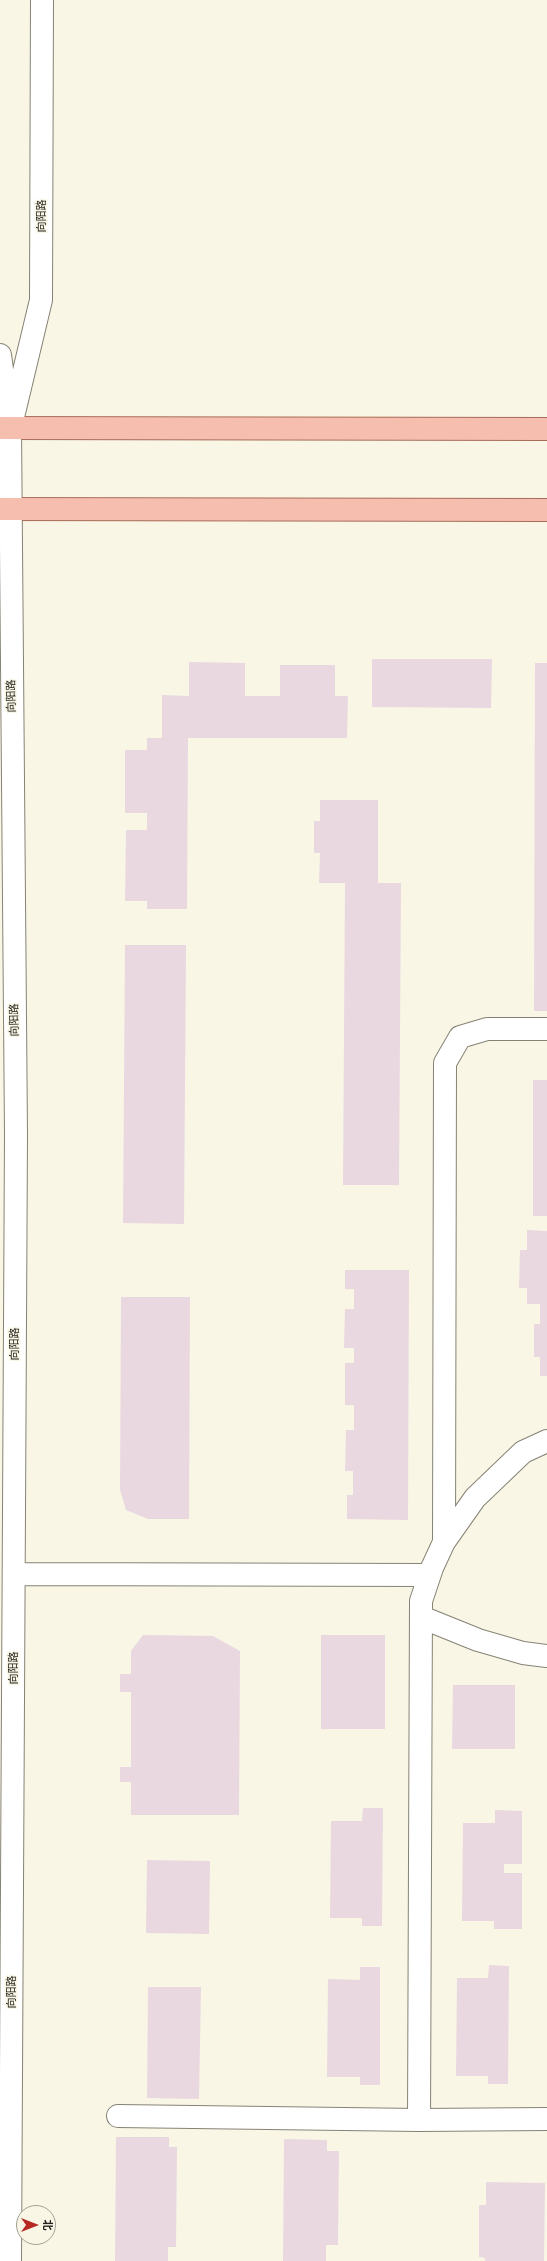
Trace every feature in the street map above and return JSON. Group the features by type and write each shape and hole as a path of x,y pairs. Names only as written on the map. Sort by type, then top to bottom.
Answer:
{"main road":[{"path":"5,428 547,428"},
{"path":"5,509 547,510"}],"street":[{"name":"向阳路","path":"5,428 41,300 42,0"},
{"name":"向阳路","path":"0,355 5,428 5,509 16,1135 7,1513 14,1574 10,2261"},
{"path":"444,1542 445,1064 460,1037 487,1029 547,1029"},
{"path":"420,2120 421,1602 430,1575 444,1542 475,1498 523,1452 547,1440"},
{"path":"14,1574 430,1575"},
{"path":"421,1617 478,1640 523,1653 547,1656"},
{"path":"118,2116 420,2120 547,2119"}],"building":[{"path":"372,659 492,659 491,708 372,707"},
{"path":"189,662 245,663 245,696 280,696 280,665 335,665 335,696 348,696 347,738 188,738 187,909 147,909 147,901 125,901 126,830 147,830 147,813 125,813 125,750 147,750 147,738 162,738 162,695 189,696"},
{"path":"535,663 547,663 547,1011 534,1011"},
{"path":"320,800 378,800 378,883 401,883 399,1185 343,1185 345,883 319,883 320,853 314,853 314,821 320,821"},
{"path":"125,945 186,945 184,1224 123,1223"},
{"path":"533,1080 547,1080 547,1216 533,1216"},
{"path":"527,1230 547,1231 547,1376 540,1376 540,1357 534,1357 534,1324 540,1324 540,1304 527,1304 527,1288 519,1288 520,1250 527,1250"},
{"path":"345,1270 409,1270 408,1520 347,1519 347,1495 353,1495 353,1471 345,1471 346,1430 354,1430 354,1405 345,1405 345,1363 354,1363 354,1348 344,1348 345,1309 354,1309 354,1289 345,1289"},
{"path":"121,1297 190,1297 189,1519 148,1519 126,1510 120,1490"},
{"path":"143,1635 213,1636 240,1651 239,1815 131,1815 131,1782 120,1782 120,1767 131,1767 131,1692 120,1692 120,1674 131,1674 131,1651"},
{"path":"321,1635 385,1635 385,1729 321,1729"},
{"path":"453,1685 515,1685 515,1749 452,1749"},
{"path":"363,1808 383,1808 382,1926 362,1926 362,1918 330,1918 331,1821 362,1821"},
{"path":"495,1810 522,1811 522,1864 504,1864 504,1873 522,1873 522,1929 494,1929 494,1921 462,1921 463,1823 495,1823"},
{"path":"147,1860 210,1861 209,1934 146,1933"},
{"path":"489,1965 509,1966 508,2084 488,2084 488,2076 456,2076 457,1978 488,1978"},
{"path":"360,1967 380,1967 380,2085 360,2085 360,2077 327,2077 328,1979 360,1980"},
{"path":"148,1987 201,1987 199,2099 147,2098"},
{"path":"116,2137 169,2137 169,2147 177,2147 176,2247 168,2247 168,2261 115,2261"},
{"path":"284,2139 327,2140 327,2151 339,2151 338,2245 326,2245 326,2261 283,2261"},
{"path":"486,2182 545,2183 544,2261 485,2261 485,2258 479,2257 479,2205 486,2205"}]}
